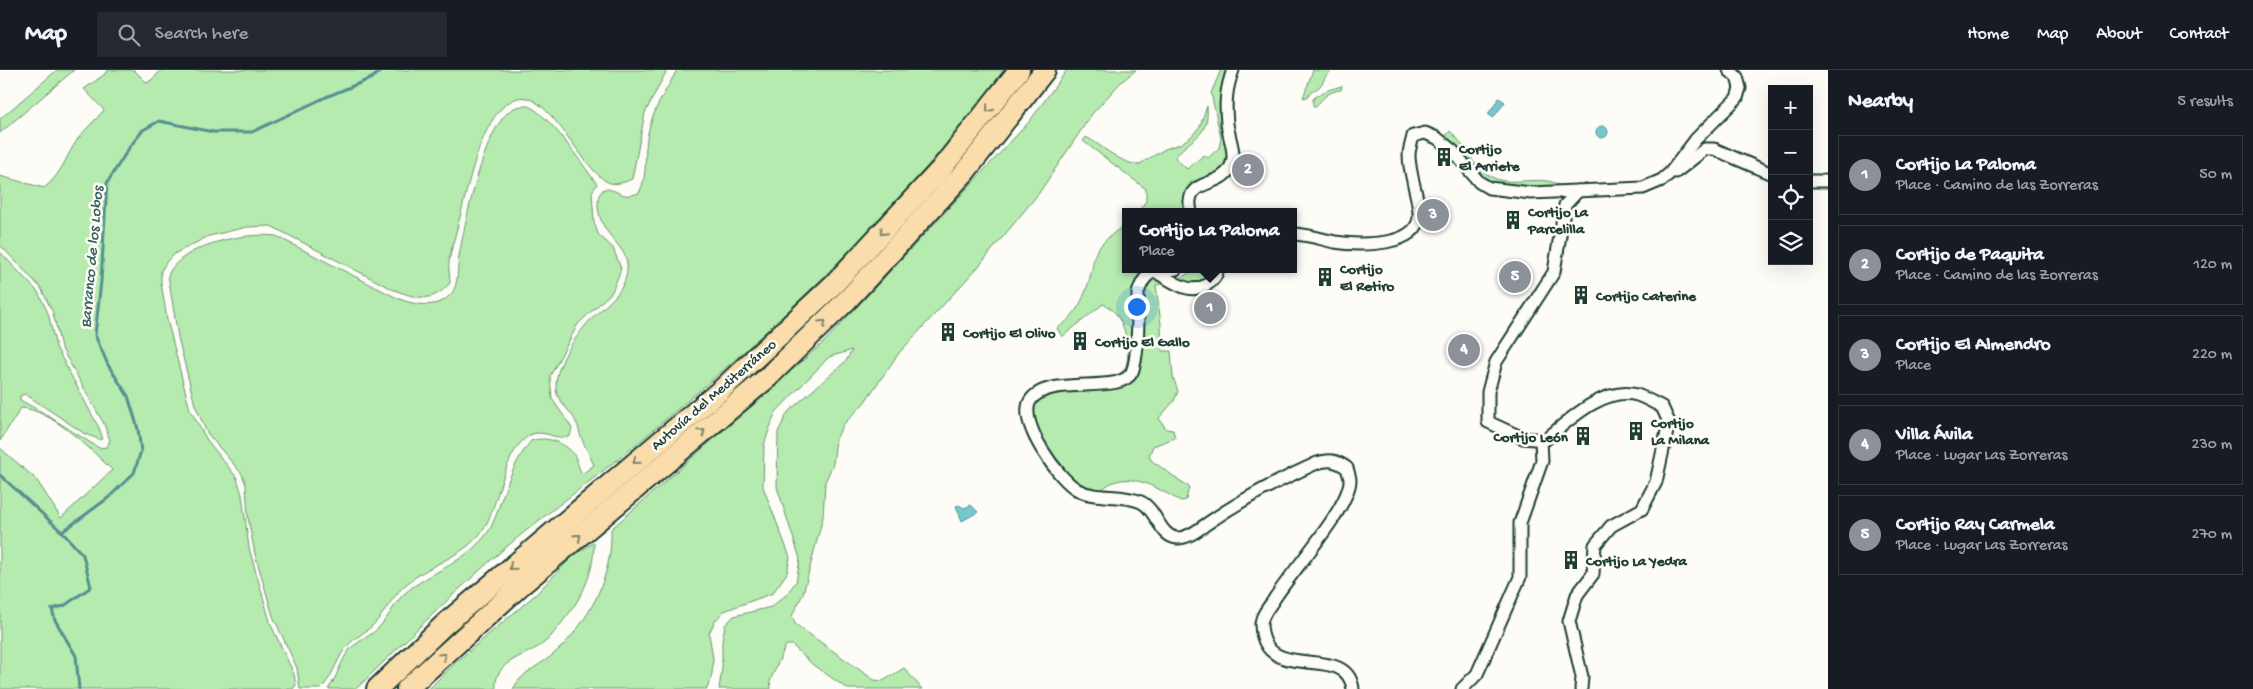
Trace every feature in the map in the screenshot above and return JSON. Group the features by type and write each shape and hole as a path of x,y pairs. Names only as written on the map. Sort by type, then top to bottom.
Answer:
{"highway":[{"name":"Autovía del Mediterráneo","path":"377,689 445,624 720,390 834,284 941,169 1019,70"},
{"name":"Autovía del Mediterráneo","path":"408,689 521,585 767,378 848,299 964,173 1045,70"}],"street":[{"path":"1190,208 1191,195 1196,189 1223,176 1230,169 1233,156 1227,124 1226,88 1233,70"},
{"path":"1297,234 1314,235 1335,242 1354,244 1403,238 1411,234 1420,216 1409,155 1413,136 1425,133 1437,138 1453,151 1478,182 1489,188 1531,193 1643,188 1662,180 1670,173 1696,139 1737,98 1740,88 1737,77 1729,70"},
{"path":"1670,173 1676,173 1705,149 1714,149 1768,172"},
{"path":"1813,181 1828,181"},
{"path":"1578,191 1565,205 1554,272 1496,362 1488,392 1488,422 1523,438 1546,440 1567,422 1592,405 1611,396 1636,395 1662,406 1669,422 1656,482 1642,509 1611,526 1595,545 1593,574 1577,595 1569,621 1582,677 1581,689"},
{"path":"1151,273 1146,276 1138,293 1135,361 1131,373 1126,379 1115,382 1046,390 1030,401 1028,410 1030,428 1046,456 1070,484 1078,490 1094,495 1141,502 1150,508 1169,535 1177,538 1195,532 1236,504 1317,463 1327,460 1339,462 1347,468 1350,480 1343,502 1283,584 1261,622 1263,636 1269,648 1281,658 1300,662 1336,665 1347,674 1353,689"},
{"path":"1158,273 1186,288 1201,287 1210,283 1216,278 1217,273"},
{"path":"1462,689 1477,674 1520,577 1520,523 1542,461 1542,440"}],"green space":[{"path":"57,70 74,70 0,133 0,119"},
{"path":"107,70 134,70 147,83 161,70 667,70 645,113 632,179 621,183 610,183 600,176 542,107 530,99 518,98 506,104 495,116 487,130 473,166 449,261 450,283 443,290 430,297 417,297 394,290 271,226 247,227 209,236 176,253 167,261 161,271 161,283 167,319 190,410 207,440 237,478 242,495 249,548 271,625 294,674 296,685 293,689 0,689 0,448 36,479 61,518 112,470 70,432 45,415 32,410 21,408 0,441 0,252 38,292 48,313 56,347 99,428 102,436 101,440 85,434 25,394 20,396 20,400 42,412 99,448 107,447 110,440 104,424 61,347 53,313 41,288 0,245 0,176 44,188 50,183 77,140 104,110 84,89 105,74"},
{"path":"677,70 1004,70 969,117 892,206 852,249 767,331 630,450 530,527 490,561 356,689 328,689 350,649 377,629 405,593 467,553 485,536 493,523 514,468 531,441 547,439 558,442 568,448 574,454 582,474 594,465 574,418 557,394 557,376 574,340 622,287 627,270 627,261 600,217 599,197 604,189 613,190 623,195 639,193 644,179 650,124 660,100"},
{"path":"1067,70 1136,70 1121,82 1092,114 1039,193 979,266 899,353 864,403 843,425 836,439 833,464 825,482 823,517 803,594 792,616 795,624 874,680 883,681 904,668 922,689 848,689 813,665 792,645 786,645 770,681 771,689 719,689 725,625 734,616 771,607 785,596 796,582 800,559 777,487 778,432 788,412 846,361 852,350 829,357 775,413 764,445 763,487 790,557 787,573 773,593 724,611 715,621 709,633 713,659 712,674 707,689 513,689 522,677 551,657 568,640 589,612 597,596 608,563 611,529 824,342 1029,122"},
{"path":"1221,70 1228,70 1229,124 1227,153 1224,164 1219,172 1191,182 1185,195 1185,208 1141,208 1146,201 1146,189 1083,141 1086,137 1124,161 1138,165 1192,136 1200,126 1207,106 1207,117 1202,132 1180,151 1175,158 1187,169 1204,155 1208,158 1219,148 1221,138 1211,93"},
{"path":"1313,70 1333,70 1326,76 1320,86 1303,98"},
{"path":"1342,86 1341,90 1329,93 1316,107 1313,107 1313,99 1316,96"},
{"path":"528,106 546,119 555,129 597,184 592,192 594,222 598,234 613,248 621,269 612,292 578,324 550,376 552,399 572,428 570,436 561,437 535,433 521,442 507,465 489,520 476,539 458,553 418,575 404,586 375,623 347,646 328,681 320,689 300,689 297,668 273,616 255,554 248,518 246,485 242,474 207,433 195,405 178,337 168,275 175,264 186,255 216,242 248,236 276,236 399,299 427,305 440,302 452,293 456,285 459,256 466,221 486,150 495,130 506,115 517,107"},
{"path":"1450,131 1474,163 1486,174 1502,180 1547,181 1561,187 1533,190 1513,189 1486,181 1443,139"},
{"path":"1122,227 1122,273 1142,273 1133,289 1134,347 1132,358 1122,375 1112,378 1125,368 1128,349 1121,321 1110,308 1103,304 1062,337 1057,328 1070,318 1080,304 1097,250"},
{"path":"1189,273 1213,273 1210,279 1191,285 1182,281 1182,277"},
{"path":"1151,278 1163,278 1161,284 1156,285 1162,351 1171,351 1173,377 1178,391 1174,401 1159,418 1166,429 1173,430 1175,438 1153,446 1149,456 1152,461 1189,487 1186,500 1181,501 1151,486 1130,480 1120,480 1100,491 1077,486 1058,466 1035,429 1032,410 1039,398 1056,392 1128,382 1141,296"},
{"path":"594,542 592,566 589,576 574,606 547,640 513,660 500,671 496,689 429,689 455,663 535,595 572,557"}],"water":[{"path":"1499,98 1505,102 1493,118 1488,114"},
{"path":"1600,126 1604,126 1608,132 1604,138 1600,138 1596,134 1596,130"},
{"path":"959,505 964,508 971,505 978,512 962,521 956,506"}],"waterway":[{"name":"Barranco de los Lobos","path":"79,689 76,656 55,620 52,609 64,606 91,587 83,555 62,532 108,498 134,473 141,451 138,429 128,396 108,365 95,335 101,281 107,183 143,130 159,121 213,132 252,132 326,97 372,78 382,70"},
{"path":"0,475 62,532"}],"place":[{"name":"Cortijo El Arriete","path":"1444,157"},
{"name":"Cortijo de Paquita","path":"1248,170"},
{"name":"Cortijo El Almendro","path":"1433,215"},
{"name":"Cortijo La Parcelilla","path":"1513,220"},
{"name":"Cortijo El Retiro","path":"1325,277"},
{"name":"Cortijo Ray Carmela","path":"1515,277"},
{"name":"Cortijo Caterine","path":"1581,295"},
{"name":"Cortijo La Paloma","path":"1210,308"},
{"name":"Cortijo El Olivo","path":"948,332"},
{"name":"Cortijo El Gallo","path":"1080,341"},
{"name":"Villa Ávila","path":"1464,350"},
{"name":"Cortijo La Milana","path":"1636,431"},
{"name":"Cortijo León","path":"1583,436"},
{"name":"Cortijo La Yedra","path":"1571,560"}]}
